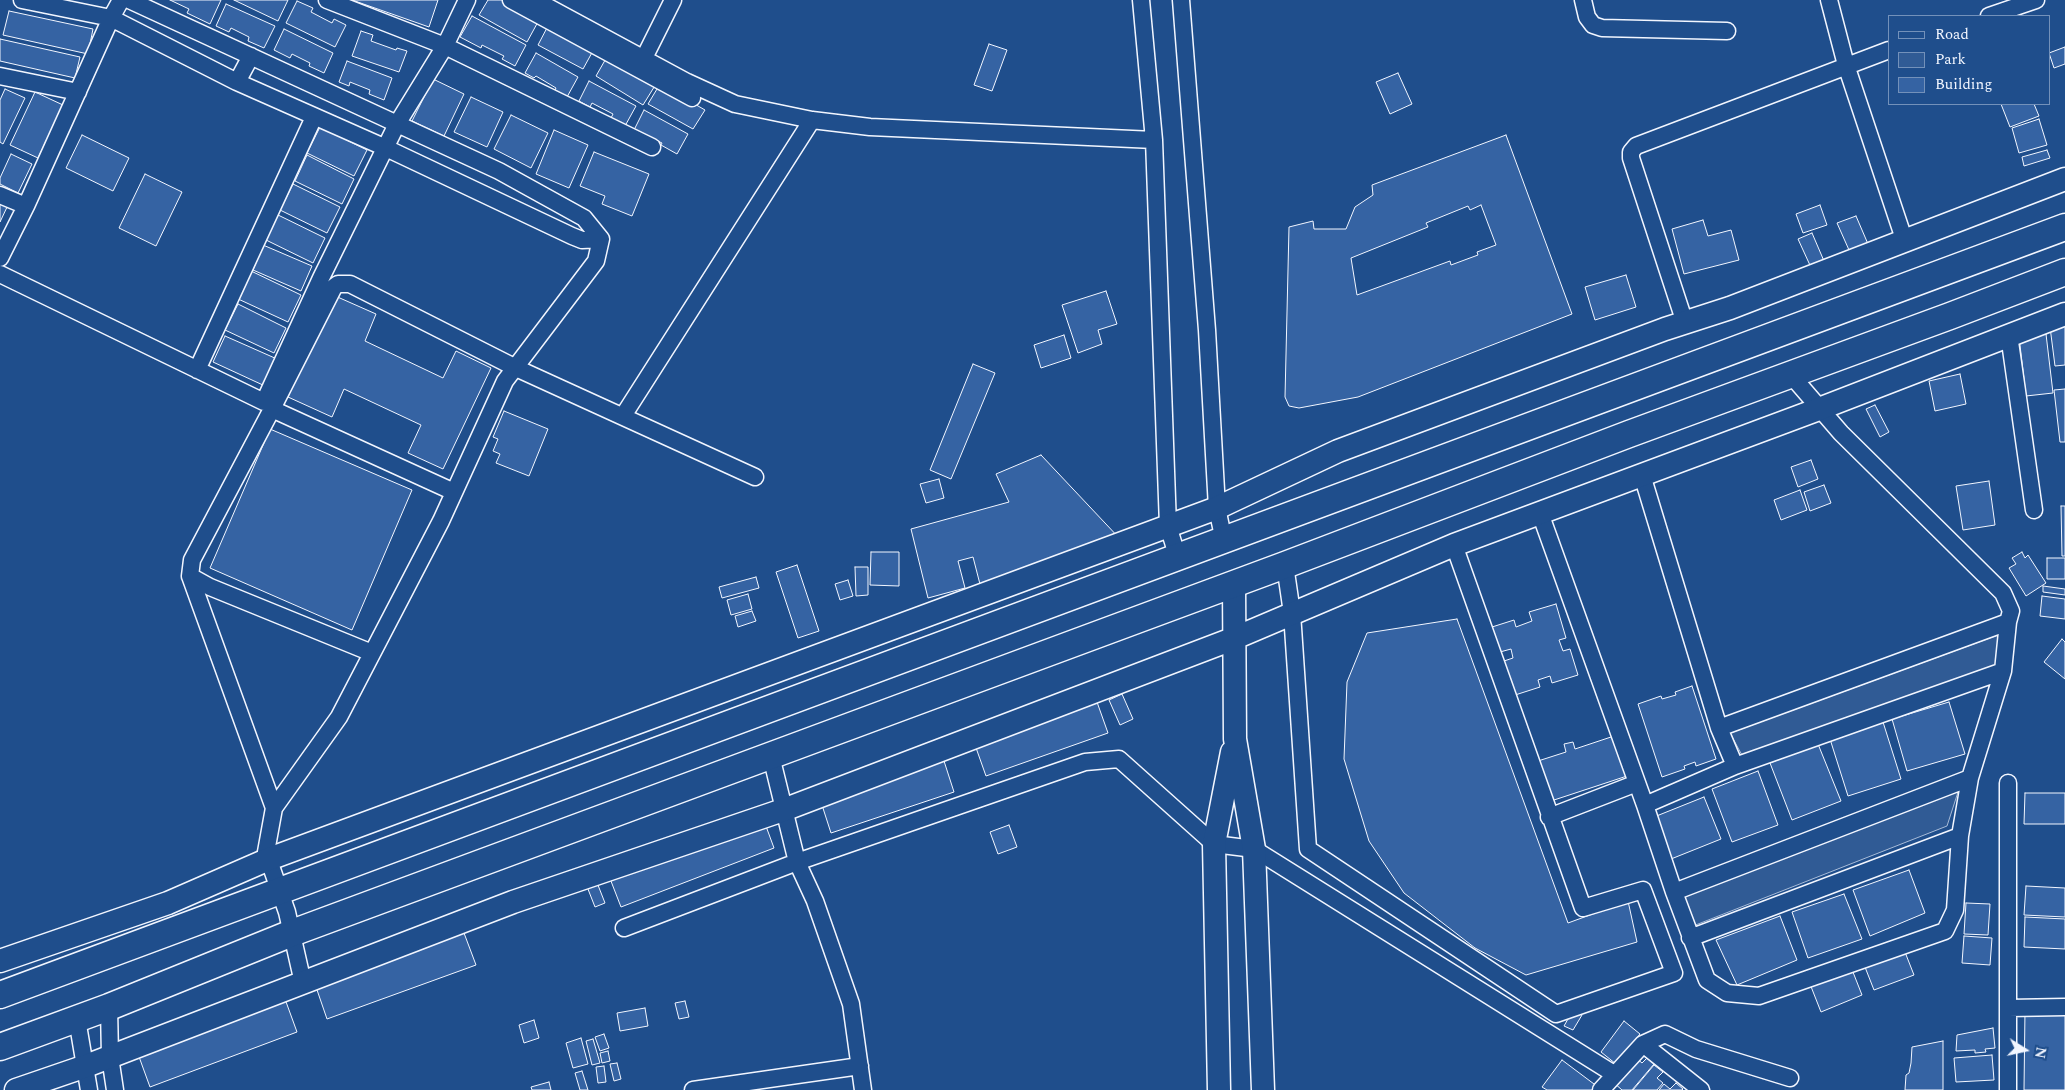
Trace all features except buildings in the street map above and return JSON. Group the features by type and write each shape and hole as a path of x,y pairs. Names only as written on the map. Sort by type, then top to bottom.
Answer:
{"main road":[{"path":"0,995 280,890 394,850 761,710 1178,558 2065,227"},
{"path":"0,1047 109,1008 292,933 1286,565 1630,434 2065,272"}],"street":[{"path":"22,0 111,18 237,82 386,148 582,240 601,239"},
{"path":"0,258 121,0"},
{"path":"129,0 499,171 584,218 601,239"},
{"path":"327,0 446,46 652,147"},
{"path":"0,274 264,402 321,278 398,124 446,46 467,0"},
{"path":"511,0 692,98"},
{"path":"535,0 687,82 735,104 812,120 870,128 1154,140"},
{"path":"644,58 673,0"},
{"path":"1141,0 1154,140 1168,526 1178,558"},
{"path":"1181,0 1207,330 1217,508 1224,540"},
{"path":"1583,0 1587,17 1593,25 1602,28 1727,31"},
{"path":"1829,0 1846,65 1905,242"},
{"path":"1992,15 2036,0"},
{"path":"1685,323 1631,158 1631,152 1636,146 1888,50"},
{"path":"237,82 251,56"},
{"path":"0,77 78,92"},
{"path":"197,370 314,117"},
{"path":"622,416 812,120"},
{"path":"489,196 499,171"},
{"path":"0,961 168,903 269,859 1217,508 1338,451 1905,242 2065,179"},
{"path":"0,195 26,206"},
{"path":"303,983 280,890 266,852 274,808 338,717 454,492 505,381 596,261 601,239"},
{"path":"274,808 190,576 192,560 334,287 342,283 350,284 516,368 755,477"},
{"path":"16,1090 110,1057 513,902 786,809 1235,638 1454,545 1819,409 2065,314"},
{"path":"2010,335 2034,510"},
{"path":"1540,513 1645,805 1690,938 1707,980 1727,993 1759,996 1945,931 1956,910 1960,836 1970,778 2003,671 2008,622 2011,611 2003,593 1841,433 1791,375"},
{"path":"272,409 454,492"},
{"path":"1642,475 1719,728 1735,766"},
{"path":"1286,565 1292,613 1308,849 1556,1014 1674,974 1643,890 1583,908 1549,817 1454,545"},
{"path":"190,576 210,587 372,653"},
{"path":"1234,584 1235,739 1254,849 1263,1090"},
{"path":"1719,728 2008,622"},
{"path":"1645,805 1735,766 2003,671"},
{"path":"751,682 761,710"},
{"path":"1219,1090 1214,844 1235,739"},
{"path":"771,756 786,809 797,862 816,901 851,1004 863,1090"},
{"path":"624,928 797,862 1085,762 1119,759 1214,844 1254,849 1614,1074"},
{"path":"1674,892 1970,778"},
{"path":"1549,817 1637,783"},
{"path":"2008,783 2008,1090"},
{"path":"1690,938 1960,836"},
{"path":"2009,1008 2065,1007"},
{"path":"109,1008 110,1057 115,1090"},
{"path":"77,1019 89,1090"},
{"path":"1601,1090 1643,1044 1665,1034 1696,1049 1790,1078"},
{"path":"1643,1044 1701,1090"},
{"path":"693,1090 860,1066"}],"green space":[{"path":"2001,634 1998,665 1743,757 1730,733"},
{"path":"1959,789 1947,826 1693,926 1684,897"}]}
